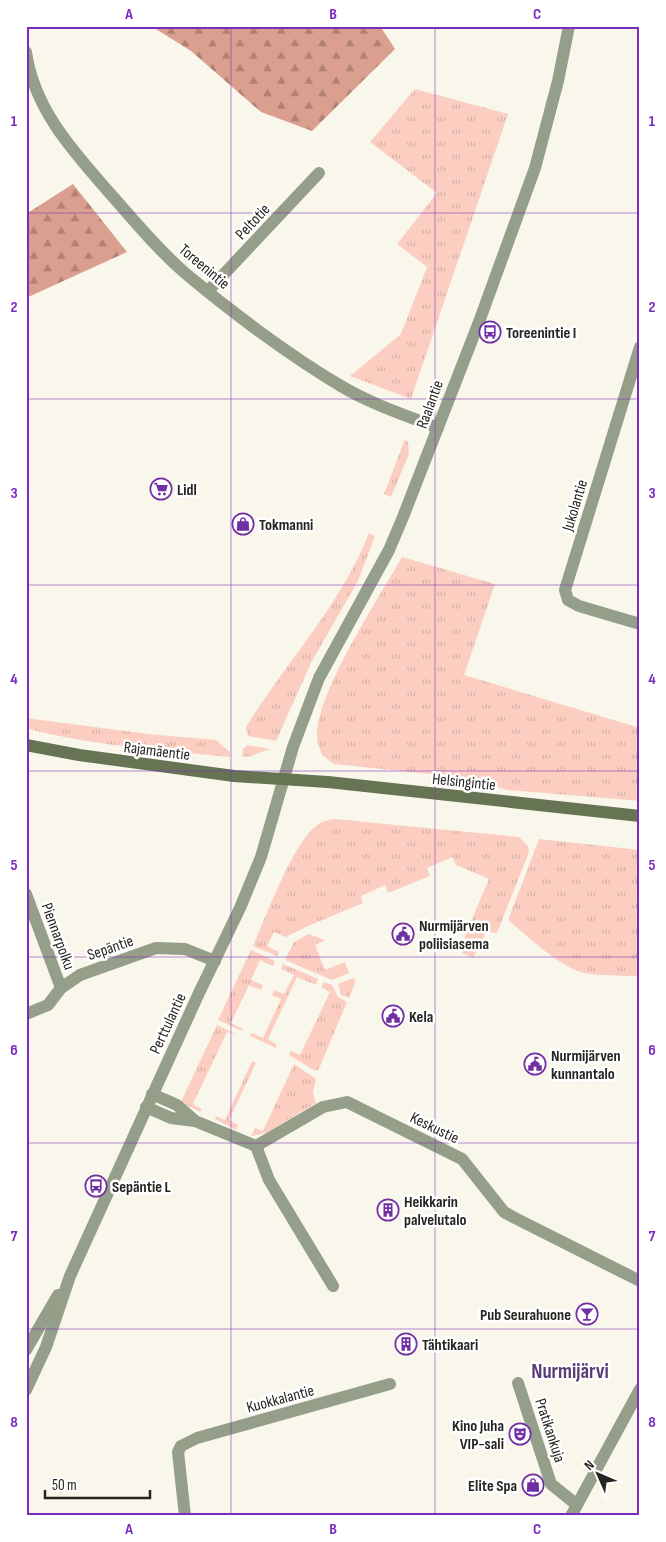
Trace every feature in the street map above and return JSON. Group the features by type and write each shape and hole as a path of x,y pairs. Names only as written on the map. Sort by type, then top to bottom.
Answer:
{"main road":[{"name":"Rajamäentie","path":"26,745 136,764 284,780"},
{"name":"Helsingintie","path":"284,780 328,782 640,816"}],"street":[{"name":"Raalantie","path":"284,780 305,711 319,678 389,550 438,428 535,168 558,81 569,26"},
{"name":"Toreenintie","path":"26,52 38,97 66,142 150,238 184,272 314,369 342,387 377,404 438,428"},
{"name":"Peltotie","path":"208,291 319,173"},
{"name":"Jukolantie","path":"640,346 565,590 568,600 579,606 640,624"},
{"name":"Perttulantie","path":"26,1390 30,1373 46,1347 70,1276 152,1094 240,908 261,856 284,780"},
{"name":"Piennarpolku","path":"26,894 61,988"},
{"name":"Sepäntie","path":"26,1014 48,1005 61,988 80,975 156,948 185,949 215,961"},
{"path":"152,1094 177,1105 195,1121"},
{"name":"Keskustie","path":"256,1146 323,1107 347,1102 462,1159 504,1212 512,1217 640,1281"},
{"path":"146,1107 171,1118 195,1121 256,1146 269,1180 333,1286"},
{"name":"Perttulantie","path":"26,1350 70,1276"},
{"name":"Pratikankuja","path":"518,1383 552,1484 574,1510"},
{"name":"Kuokkalantie","path":"185,1516 178,1452 181,1446 198,1438 390,1384"},
{"path":"574,1510 640,1390"}],"green space":[{"path":"151,26 380,26 395,49 312,131 261,112 191,51"},
{"path":"415,89 508,114 411,399 350,376 401,334 427,267 397,244 437,193 370,142"},
{"path":"73,184 127,252 26,298 26,214"},
{"path":"405,439 408,442 409,454 391,497 384,494"},
{"path":"369,533 375,536 358,581 312,661 276,741 248,736 246,727 344,585"},
{"path":"402,557 495,584 464,675 640,728 640,801 507,790 468,778 334,764 322,755 317,737 319,719 326,697 350,646"},
{"path":"26,718 148,734 216,740 230,752 230,757 128,747 76,739 26,728"},
{"path":"247,745 270,749 248,757 242,756 243,749"},
{"path":"334,819 519,837 528,846 529,852 497,933 486,932 473,958 462,953 466,933 489,879 456,865 453,857 427,868 430,876 388,893 385,885 361,896 363,903 286,937 274,932 267,946 279,952 277,956 253,946 282,880 300,845 319,824"},
{"path":"539,839 640,850 640,976 599,975 576,970 545,951 508,920"},
{"path":"309,934 325,940 315,945 325,970 345,962 349,973 332,980 285,960 294,942"},
{"path":"251,950 275,961 273,966 260,960 251,980 263,985 261,990 249,985 231,1023 243,1029 242,1031 218,1020"},
{"path":"283,964 318,979 316,985 297,977 268,1039 277,1045 276,1048 250,1036 252,1033 263,1038 281,999 272,995 274,990 284,994 294,975 281,969"},
{"path":"353,978 356,980 349,998 341,995 338,984"},
{"path":"324,982 332,985 338,997 347,1002 319,1069 315,1071 289,1055 291,1051 300,1055 330,992 321,987"},
{"path":"217,1025 236,1034 227,1032 193,1104 202,1109 200,1112 181,1102"},
{"path":"252,1061 256,1063 229,1120 238,1125 236,1130 215,1119 216,1116 225,1120"},
{"path":"294,1064 316,1079 313,1093 316,1103 266,1133 251,1136 255,1128 263,1131"}],"place":[{"name":"Toreenintie I","path":"490,332"},
{"name":"Lidl","path":"161,489"},
{"name":"Tokmanni","path":"243,524"},
{"name":"Nurmijärven poliisiasema","path":"403,934"},
{"name":"Kela","path":"393,1016"},
{"name":"Nurmijärven kunnantalo","path":"535,1064"},
{"name":"Sepäntie L","path":"96,1186"},
{"name":"Heikkarin palvelutalo","path":"388,1210"},
{"name":"Pub Seurahuone","path":"587,1314"},
{"name":"Tähtikaari","path":"406,1344"},
{"name":"Kino Juha VIP-sali","path":"520,1434"},
{"name":"Elite Spa","path":"533,1485"}],"district":[{"name":"Nurmijärvi","path":"570,1371"}]}
